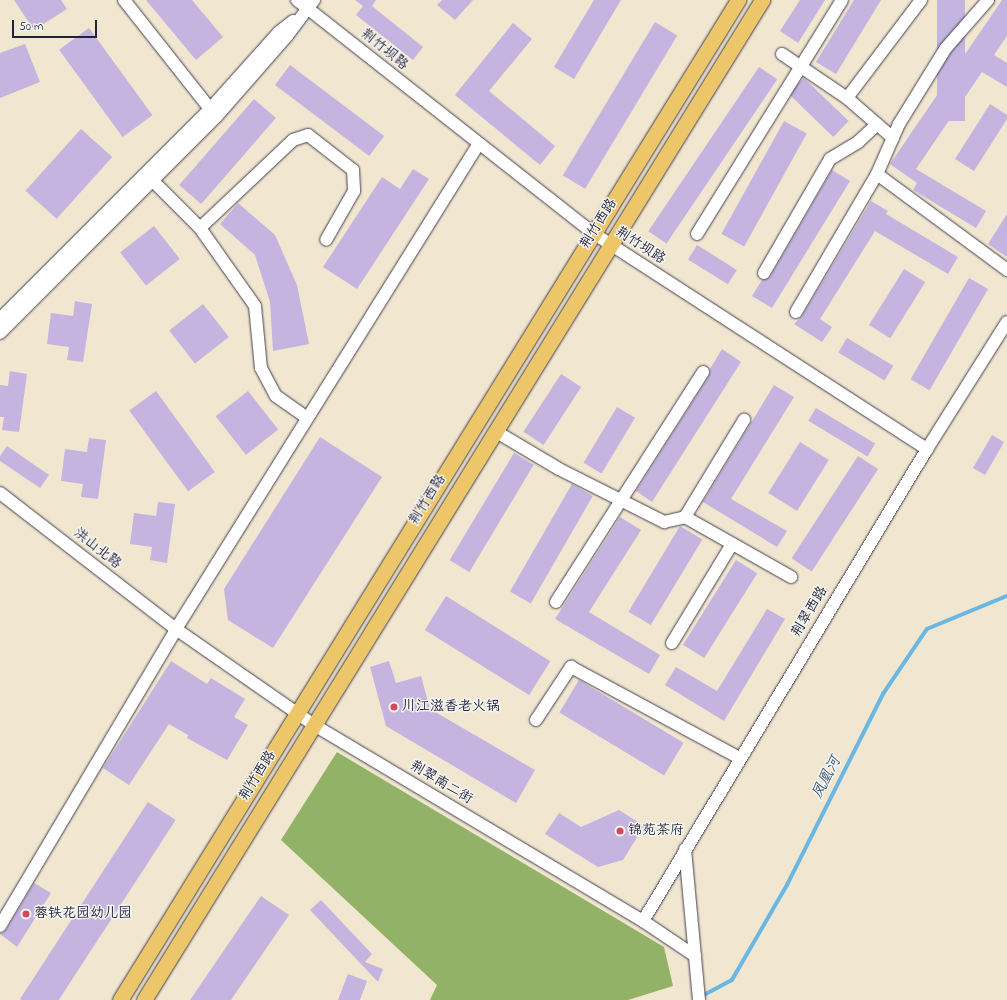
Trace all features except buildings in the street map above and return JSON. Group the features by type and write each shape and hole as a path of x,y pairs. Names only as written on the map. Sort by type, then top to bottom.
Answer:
{"main road":[{"name":"荆竹西路","path":"120,1000 738,0"},
{"name":"荆竹西路","path":"144,1000 762,0"}],"street":[{"path":"124,0 210,109"},
{"name":"荆竹坝路","path":"297,0 311,4 478,145 593,233 927,449"},
{"path":"697,234 842,0"},
{"path":"847,98 921,0"},
{"path":"796,312 877,174 893,138 946,48 988,0"},
{"path":"0,333 150,177 279,32 311,4"},
{"path":"0,319 150,177 216,117 287,36 311,4"},
{"path":"782,54 847,98 893,138"},
{"path":"764,273 830,159 858,142 877,124"},
{"path":"200,228 293,140 308,136 353,170 354,191 326,240"},
{"path":"0,926 176,629 478,145"},
{"path":"877,174 1007,270"},
{"path":"150,177 200,228 255,306 261,368 276,396 307,418"},
{"name":"荆翠西路","path":"643,920 739,758 927,449 1007,322"},
{"path":"556,602 623,501 703,372"},
{"path":"686,517 744,420"},
{"path":"495,431 559,469 664,522 686,517 791,577"},
{"name":"洪山北路","path":"0,493 176,629"},
{"path":"672,643 732,544"},
{"name":"荆翠南二街","path":"176,629 314,725 643,920 695,956"},
{"path":"536,720 571,668 739,758"},
{"path":"685,850 699,1000"}],"green space":[{"path":"337,752 664,947 673,986 628,1000 430,1000 437,985 281,840"}],"waterway":[{"name":"凤凰河","path":"702,996 732,980 787,885 883,694 927,629 1007,596"}],"place":[{"name":"川江滋香老火锅","path":"394,707"},
{"name":"锦苑茶府","path":"620,831"},
{"name":"蓉铁花园幼儿园","path":"26,914"}]}
